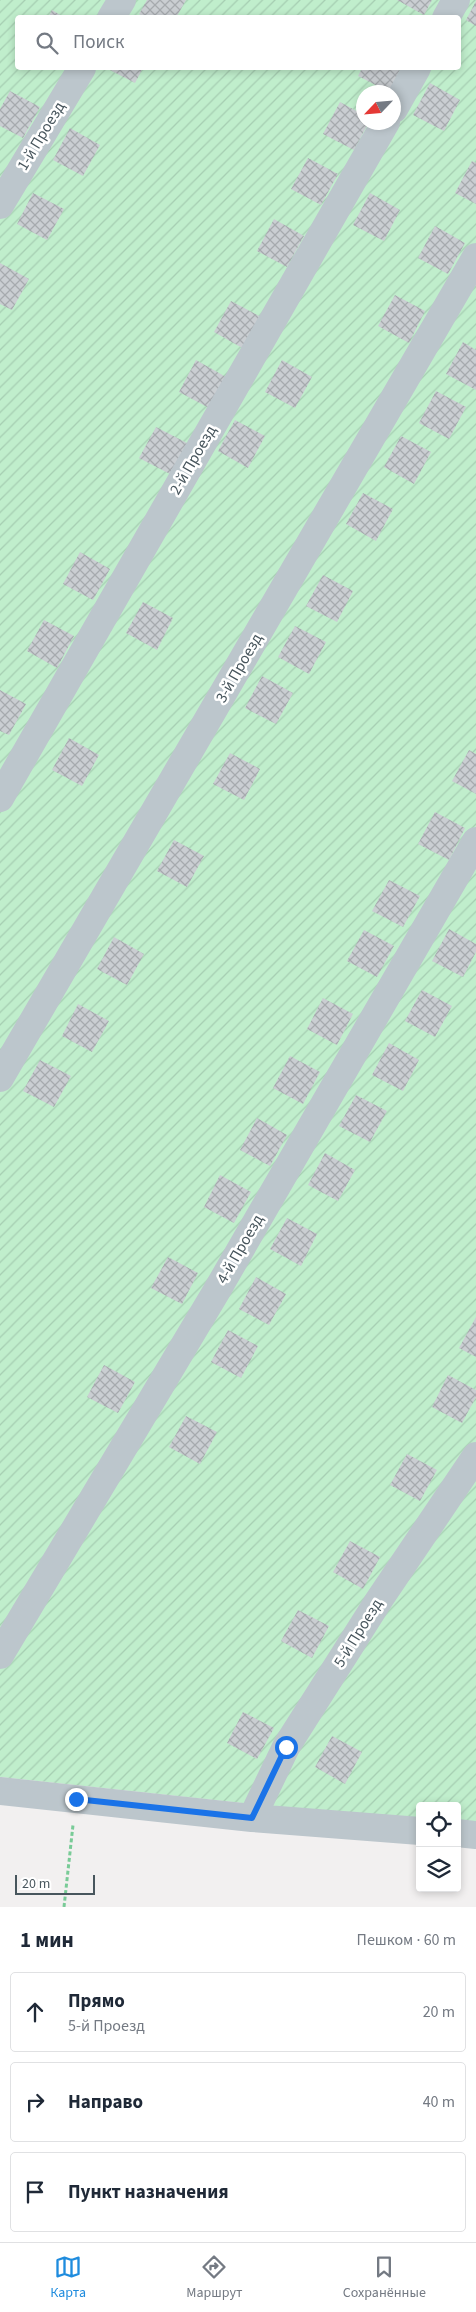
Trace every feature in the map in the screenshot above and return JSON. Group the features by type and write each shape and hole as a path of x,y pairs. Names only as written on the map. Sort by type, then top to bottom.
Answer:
{"street":[{"path":"113,15 122,0"},
{"path":"448,15 456,0"},
{"name":"1-й Проезд","path":"0,205 81,70"},
{"path":"401,97 416,70"},
{"name":"2-й Проезд","path":"0,798 381,130"},
{"name":"3-й Проезд","path":"0,1078 476,257"},
{"name":"4-й Проезд","path":"0,1655 216,1292 476,841"},
{"name":"5-й Проезд","path":"252,1818 286,1747 379,1600 476,1456"},
{"path":"0,1791 252,1818 416,1831"},
{"path":"461,1833 476,1835"}],"path":[{"path":"64,1907 76,1799"}],"green space":[{"path":"0,0 476,0 476,1827 461,1825 461,1802 416,1802 416,1822 0,1777"}],"building":[{"path":"147,0 186,0 178,15 139,14"},
{"path":"397,0 432,0 424,15"},
{"path":"476,1 476,26 466,20"},
{"path":"52,10 60,15 50,15"},
{"path":"110,70 142,70 135,83"},
{"path":"361,70 400,70 392,85 375,85 358,76"},
{"path":"430,83 460,100 444,131 413,115"},
{"path":"10,91 40,107 23,138 0,126 0,109"},
{"path":"340,102 356,111 356,130 365,130 354,150 323,134"},
{"path":"70,128 100,145 83,176 53,160"},
{"path":"308,158 338,174 321,205 291,189"},
{"path":"472,161 476,163 476,204 455,193"},
{"path":"33,193 64,209 47,240 17,224"},
{"path":"370,193 400,210 384,241 353,225"},
{"path":"274,219 304,236 287,267 257,251"},
{"path":"435,226 465,243 448,274 418,258"},
{"path":"0,263 29,279 12,310 0,304"},
{"path":"395,295 425,311 409,343 378,326"},
{"path":"231,301 261,317 244,349 214,332"},
{"path":"463,342 476,350 476,390 446,374"},
{"path":"196,360 226,377 209,408 179,392"},
{"path":"282,360 312,377 295,408 265,392"},
{"path":"436,391 466,407 449,439 419,423"},
{"path":"235,420 265,436 248,468 218,451"},
{"path":"156,427 187,443 170,474 139,458"},
{"path":"401,436 431,452 414,484 384,467"},
{"path":"363,493 393,509 376,541 346,524"},
{"path":"80,552 110,569 93,600 63,584"},
{"path":"323,575 353,591 337,622 306,606"},
{"path":"143,602 173,618 157,650 126,633"},
{"path":"44,620 74,636 57,668 27,651"},
{"path":"295,626 326,642 309,674 278,657"},
{"path":"262,676 293,693 276,724 245,708"},
{"path":"0,690 26,704 9,735 0,731"},
{"path":"69,738 99,755 82,786 52,770"},
{"path":"469,750 476,754 476,794 452,781"},
{"path":"230,753 260,769 244,800 213,784"},
{"path":"435,812 465,828 449,860 418,844"},
{"path":"174,840 204,856 187,887 157,871"},
{"path":"389,880 420,896 403,927 372,911"},
{"path":"449,929 476,944 476,952 463,977 432,961"},
{"path":"364,930 394,946 377,977 347,961"},
{"path":"114,937 144,954 127,985 97,969"},
{"path":"422,990 452,1006 435,1037 405,1021"},
{"path":"323,998 353,1014 337,1045 307,1029"},
{"path":"78,1004 109,1021 92,1052 62,1036"},
{"path":"389,1043 419,1060 403,1091 372,1075"},
{"path":"290,1056 320,1072 303,1104 273,1088"},
{"path":"40,1060 71,1076 54,1107 23,1091"},
{"path":"356,1095 387,1111 370,1142 339,1126"},
{"path":"257,1118 287,1135 270,1166 240,1150"},
{"path":"325,1153 355,1170 338,1201 308,1185"},
{"path":"220,1175 251,1192 234,1223 204,1207"},
{"path":"287,1218 317,1234 301,1266 270,1249"},
{"path":"168,1257 198,1273 182,1304 151,1288"},
{"path":"256,1277 286,1294 269,1325 239,1309"},
{"path":"476,1317 476,1357 459,1348"},
{"path":"228,1330 258,1346 241,1378 211,1362"},
{"path":"104,1365 135,1382 118,1413 87,1397"},
{"path":"448,1375 476,1390 476,1397 462,1423 432,1407"},
{"path":"186,1416 217,1432 200,1464 169,1447"},
{"path":"407,1454 437,1470 420,1501 390,1485"},
{"path":"350,1541 380,1557 363,1589 333,1572"},
{"path":"298,1610 329,1626 312,1658 281,1641"},
{"path":"243,1712 274,1728 257,1759 227,1743"},
{"path":"332,1736 362,1752 345,1784 315,1767"}],"route":[{"path":"76,1799 252,1818 286,1747"}]}
